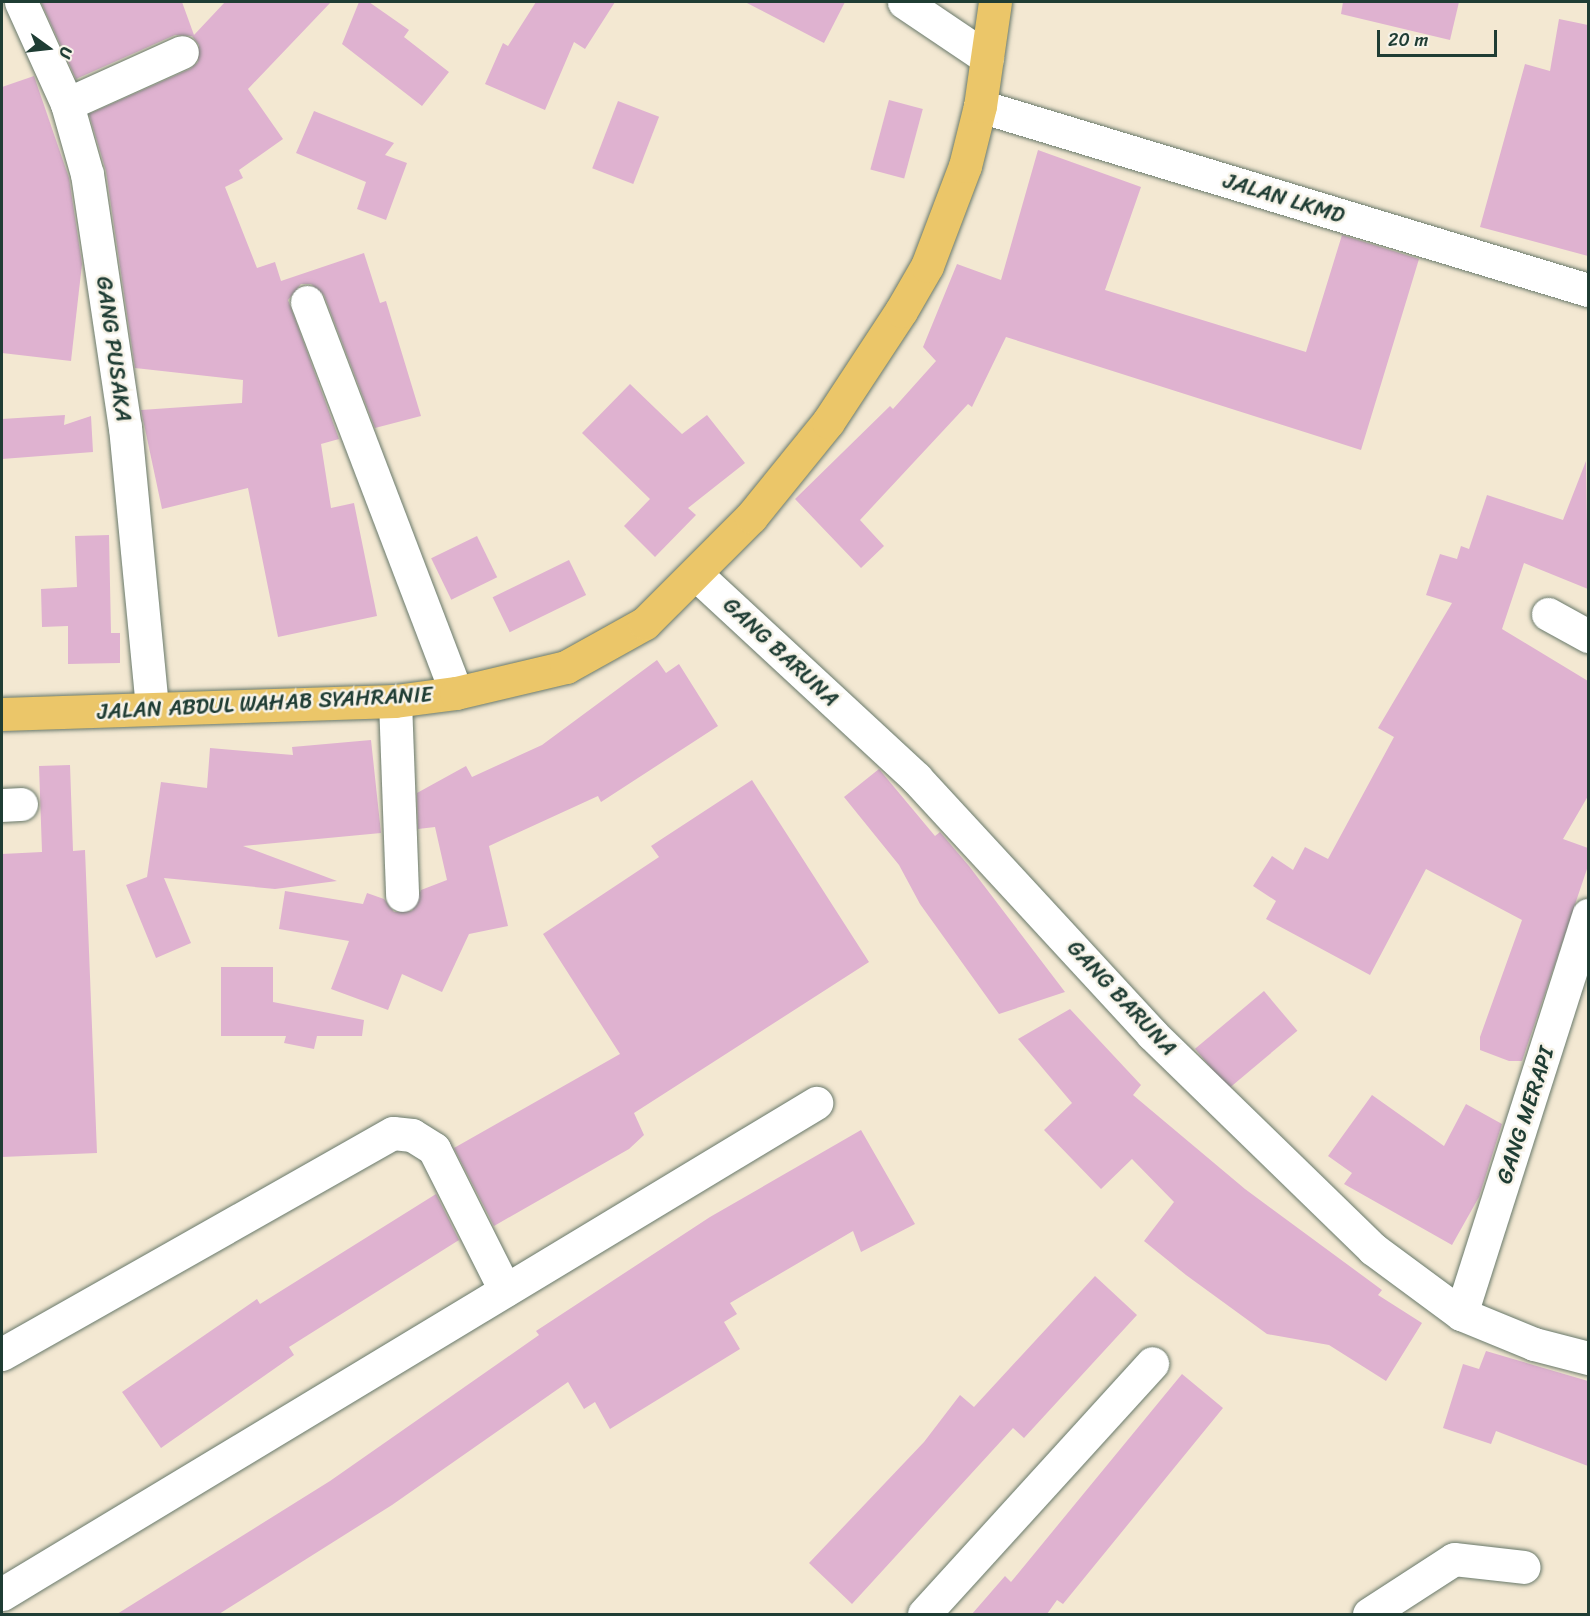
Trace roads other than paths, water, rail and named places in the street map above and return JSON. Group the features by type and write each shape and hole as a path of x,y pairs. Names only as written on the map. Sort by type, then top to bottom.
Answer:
{"main road":[{"name":"JALAN ABDUL WAHAB SYAHRANIE","path":"2,714 395,701 456,693 566,667 645,623 698,575 828,422 901,311 945,224 980,106 994,2"}],"street":[{"name":"GANG PUSAKA","path":"21,2 67,104 87,174 125,427 152,708"},
{"path":"904,2 987,58"},
{"path":"67,104 182,52"},
{"name":"JALAN LKMD","path":"980,106 1588,290"},
{"path":"308,302 456,693"},
{"name":"GANG BARUNA","path":"698,575 969,832 1152,1034 1336,1215 1410,1281 1461,1314 1525,1341 1588,1358"},
{"path":"1548,615 1588,636"},
{"path":"395,701 402,895"},
{"name":"GANG MERAPI","path":"1461,1314 1588,915"},
{"path":"2,1594 816,1103"},
{"path":"2,1354 393,1133 412,1134 434,1149 505,1290"},
{"path":"924,1614 1152,1363"},
{"path":"1370,1614 1454,1559 1524,1567"}]}
